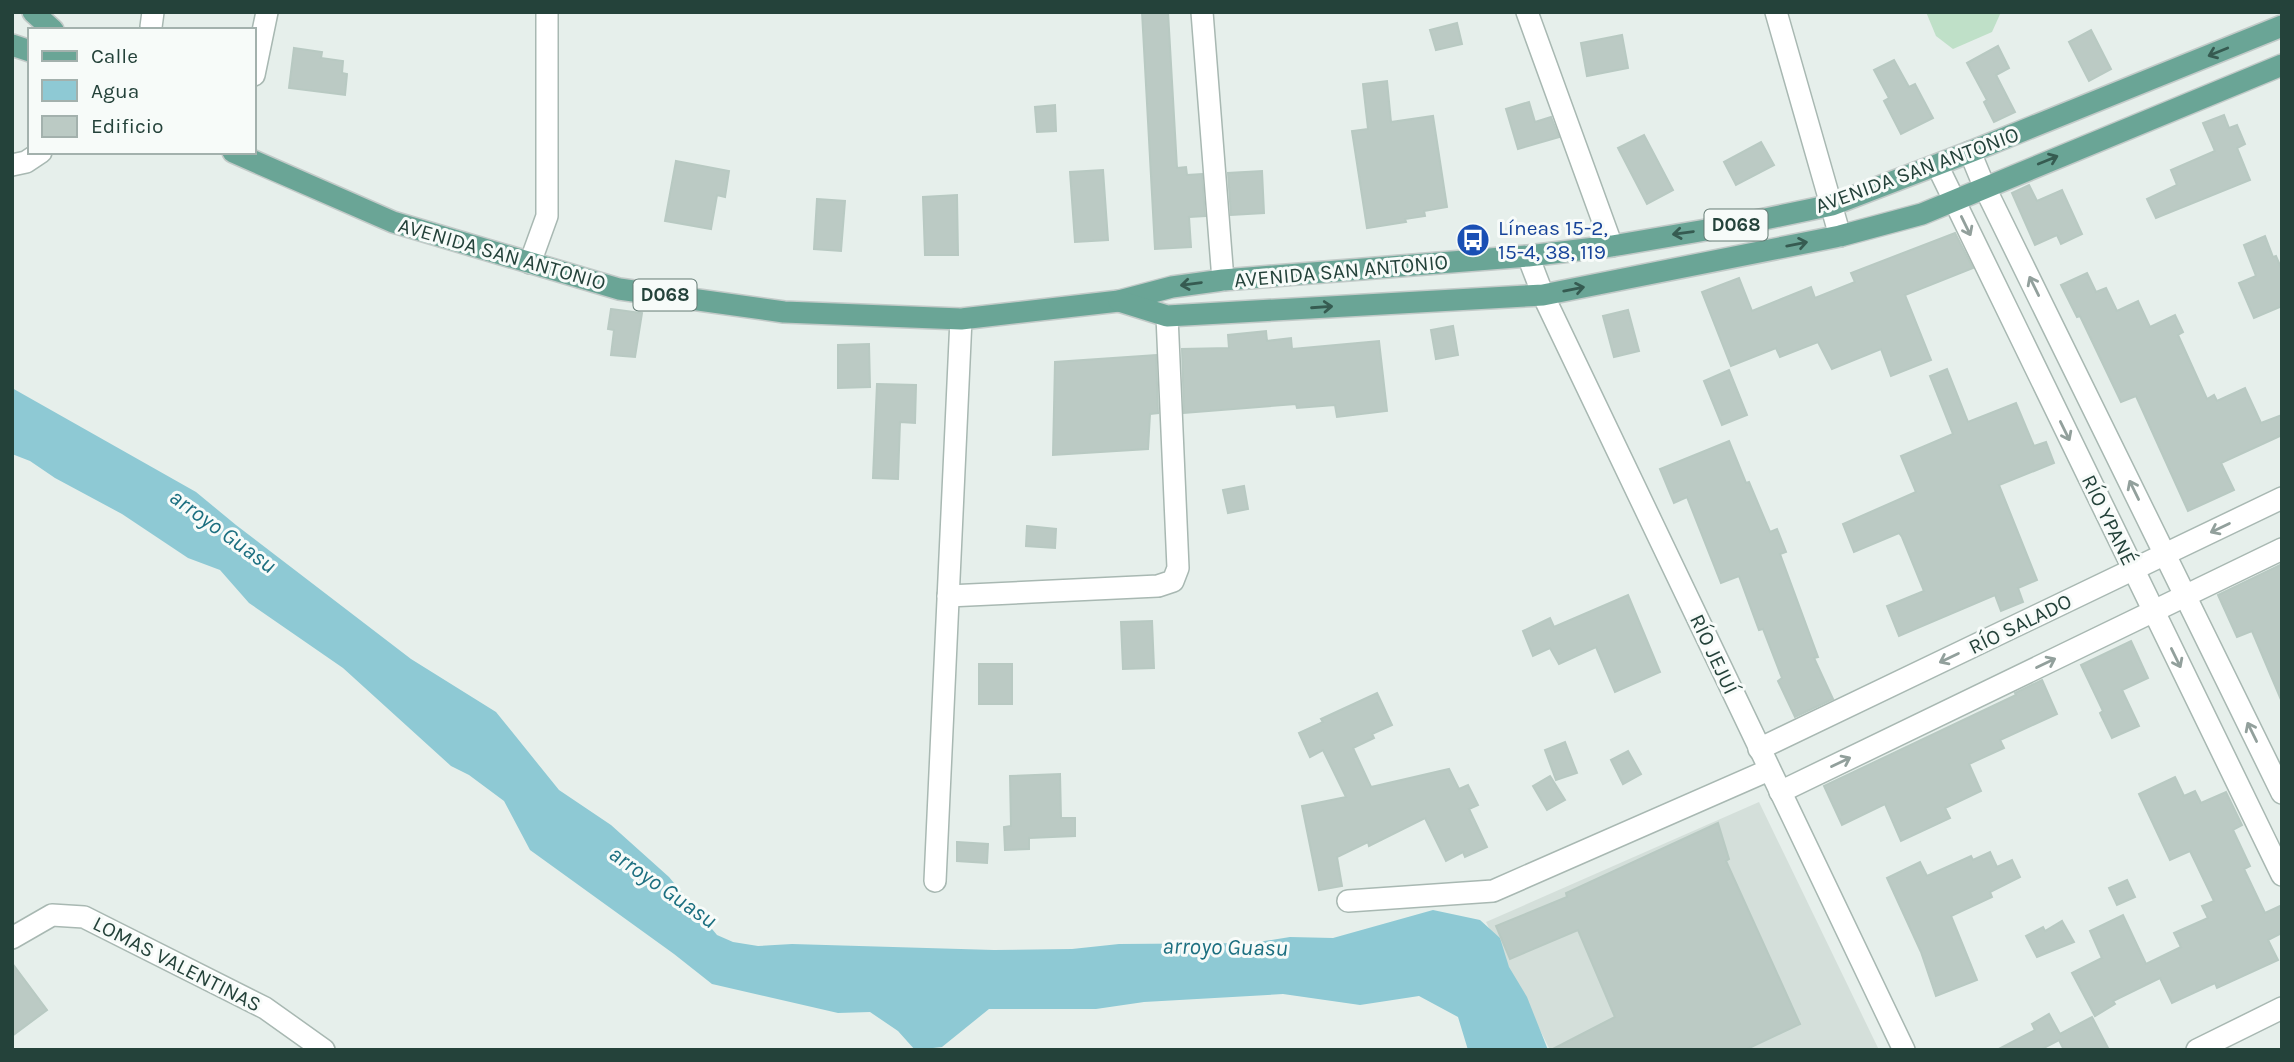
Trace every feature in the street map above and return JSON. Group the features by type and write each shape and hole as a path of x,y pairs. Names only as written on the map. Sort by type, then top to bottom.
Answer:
{"main road":[{"path":"33,12 51,28"},
{"name":"AVENIDA SAN ANTONIO","path":"239,154 393,222 619,289 784,312 961,319 1119,302 1172,287 1223,280 1528,256 1612,246 1832,205 2282,26"},
{"name":"AVENIDA SAN ANTONIO","path":"1119,302 1167,316 1543,295 1840,236 1922,214 1984,186 2282,65"}],"street":[{"path":"256,65 267,12"},
{"path":"530,263 547,215 547,12"},
{"path":"1202,12 1223,280"},
{"path":"1527,12 1612,246"},
{"path":"1776,12 1840,236"},
{"name":"RÍO YPANÉ","path":"1970,152 1984,186 2282,793"},
{"path":"12,164 26,162 38,154"},
{"name":"RÍO YPANÉ","path":"1937,165 2282,875"},
{"name":"RÍO JEJUÍ","path":"1528,256 1543,295 1903,1050"},
{"path":"948,596 1158,586 1172,581 1178,568 1167,316"},
{"path":"935,881 961,319"},
{"name":"RÍO SALADO","path":"1759,749 2282,498"},
{"path":"1780,792 2282,549"},
{"path":"1348,901 1493,891 1769,771"},
{"name":"LOMAS VALENTINAS","path":"17,934 52,915 84,917 265,1008 324,1050"},
{"path":"2197,1050 2282,1009"}],"shaded area":[{"path":"1759,802 1879,1050 1550,1050 1486,922"}],"green space":[{"path":"1926,12 2001,12 1992,32 1953,49 1936,36"}],"water":[{"name":"arroyo Guasu","path":"12,388 196,492 411,659 496,712 559,790 611,825 669,877 717,935 733,942 758,946 792,944 994,950 1072,949 1119,944 1252,943 1290,937 1333,938 1433,910 1480,920 1500,938 1509,967 1527,997 1548,1050 1468,1050 1458,1017 1419,996 1360,1005 1283,994 1144,1002 1096,1009 989,1009 942,1047 915,1050 898,1031 870,1012 838,1013 712,984 530,850 504,801 469,775 451,766 343,668 249,603 220,570 188,558 122,514 55,478 30,461 12,454"}],"building":[{"path":"1142,12 1168,12 1177,168 1186,167 1187,175 1202,174 1205,216 1189,217 1191,247 1155,249"},
{"path":"1457,23 1462,44 1436,50 1430,30"},
{"path":"2091,30 2111,69 2089,81 2069,42"},
{"path":"1622,35 1628,68 1587,76 1581,43"},
{"path":"1998,46 2009,68 1996,75 2015,112 1994,122 1984,102 1987,100 1967,63"},
{"path":"294,48 322,52 321,58 343,61 342,73 347,74 345,95 289,88"},
{"path":"1894,60 1909,87 1915,84 1933,118 1901,134 1884,101 1889,98 1874,70"},
{"path":"1387,81 1391,122 1433,116 1447,207 1424,211 1425,216 1405,219 1406,222 1367,228 1352,131 1368,129 1363,84"},
{"path":"1529,102 1535,122 1551,117 1559,137 1518,149 1506,109"},
{"path":"1055,105 1056,131 1037,132 1035,107"},
{"path":"2224,115 2229,128 2237,125 2245,144 2237,148 2250,180 2156,218 2147,199 2177,185 2171,170 2215,151 2203,123"},
{"path":"1644,135 1673,190 1647,204 1618,148"},
{"path":"1761,142 1774,165 1736,185 1724,162"},
{"path":"676,161 729,171 725,197 717,195 711,229 665,221"},
{"path":"1103,170 1108,240 1075,242 1070,172"},
{"path":"1262,171 1264,213 1231,215 1228,173"},
{"path":"2029,185 2037,201 2062,190 2082,234 2061,244 2057,235 2035,245 2012,193"},
{"path":"957,195 958,255 925,255 923,197"},
{"path":"817,199 845,201 841,251 814,249"},
{"path":"1955,233 1973,268 1905,295 1931,360 1891,376 1881,349 1832,369 1818,342 1780,357 1776,348 1731,366 1702,292 1739,278 1752,311 1811,287 1815,298 1855,282 1851,273"},
{"path":"2265,236 2273,257 2276,256 2282,270 2282,306 2254,318 2239,283 2256,276 2244,245"},
{"path":"2087,273 2096,292 2106,288 2117,311 2138,301 2150,327 2175,315 2183,332 2178,335 2207,399 2214,395 2217,401 2245,388 2261,423 2282,415 2282,435 2221,463 2234,490 2188,511 2136,396 2121,402 2080,316 2077,317 2061,285"},
{"path":"611,309 642,313 635,357 611,355 614,330 608,329"},
{"path":"1628,310 1639,351 1614,357 1603,316"},
{"path":"1453,326 1458,355 1436,359 1431,330"},
{"path":"1266,331 1267,341 1291,338 1292,349 1379,341 1387,411 1337,417 1335,405 1297,408 1296,404 1184,413 1182,349 1229,348 1228,335"},
{"path":"869,344 870,387 838,388 838,345"},
{"path":"1156,355 1158,413 1150,414 1148,449 1053,455 1055,362"},
{"path":"1947,369 1968,422 2016,403 2034,446 2046,442 2054,463 1999,485 2037,580 2018,588 2023,602 2001,611 1995,595 1899,636 1887,606 1924,591 1902,537 1899,533 1854,552 1843,524 1916,492 1901,456 1953,434 1930,376"},
{"path":"1729,370 1747,415 1722,425 1704,381"},
{"path":"877,384 916,385 915,423 900,422 898,479 873,478"},
{"path":"1729,441 1770,532 1777,529 1786,552 1780,554 1818,657 1814,658 1833,699 1795,717 1778,681 1782,678 1763,629 1759,630 1739,576 1721,583 1687,497 1674,503 1660,469"},
{"path":"1244,486 1248,509 1228,513 1223,490"},
{"path":"1027,526 1056,529 1055,548 1026,546"},
{"path":"2282,564 2282,702 2252,631 2237,637 2218,595"},
{"path":"1628,595 1660,672 1615,692 1596,647 1559,664 1550,648 1533,656 1523,631 1550,618 1554,627"},
{"path":"1152,621 1154,668 1123,669 1121,622"},
{"path":"2131,641 2148,678 2122,690 2139,726 2112,738 2100,713 2103,711 2081,665"},
{"path":"979,664 1012,664 1012,704 979,704"},
{"path":"2042,680 2057,714 2000,740 2004,748 1969,764 1981,791 1945,808 1950,818 1901,841 1885,804 1842,825 1824,786 2016,695 2015,693"},
{"path":"1377,693 1392,725 1372,734 1374,738 1353,748 1371,787 1449,769 1459,789 1468,785 1478,805 1469,809 1487,847 1465,857 1463,852 1446,861 1425,818 1369,846 1368,842 1337,857 1342,886 1319,890 1302,806 1346,797 1323,750 1310,757 1299,733 1323,722 1321,719"},
{"path":"1565,742 1577,773 1556,780 1545,750"},
{"path":"1628,751 1641,774 1623,784 1611,760"},
{"path":"1060,774 1061,818 1075,818 1075,836 1029,838 1029,849 1005,850 1004,827 1011,826 1010,776"},
{"path":"1550,776 1565,800 1547,810 1533,786"},
{"path":"2175,777 2184,796 2195,791 2201,803 2226,792 2242,825 2233,830 2250,866 2244,869 2265,913 2282,905 2282,933 2268,940 2278,960 2217,988 2215,983 2172,1003 2160,978 2113,1001 2115,1004 2095,1016 2072,973 2102,958 2090,931 2123,915 2146,964 2181,947 2174,933 2208,918 2202,906 2214,901 2190,851 2170,860 2139,794"},
{"path":"1718,823 1729,859 1726,861 1800,1024 1745,1050 1551,1050 1615,1017 1578,930 1510,959 1496,926 1567,897 1566,893"},
{"path":"957,842 988,844 987,863 957,861"},
{"path":"1990,852 1997,867 2012,860 2020,877 1990,892 1992,897 1951,916 1977,980 1936,996 1921,952 1887,878 1920,862 1927,876 1971,856 1973,860"},
{"path":"2127,880 2135,897 2117,905 2109,888"},
{"path":"2062,921 2074,942 2037,957 2026,936 2043,927 2045,931"},
{"path":"12,963 47,1010 12,1036"},
{"path":"2049,1014 2060,1034 2092,1017 2109,1050 2064,1050 2059,1040 2040,1050 1997,1050 2035,1030 2032,1024"}],"place":[{"name":"Líneas 15-2, 15-4, 38, 119","path":"1473,240"}]}
